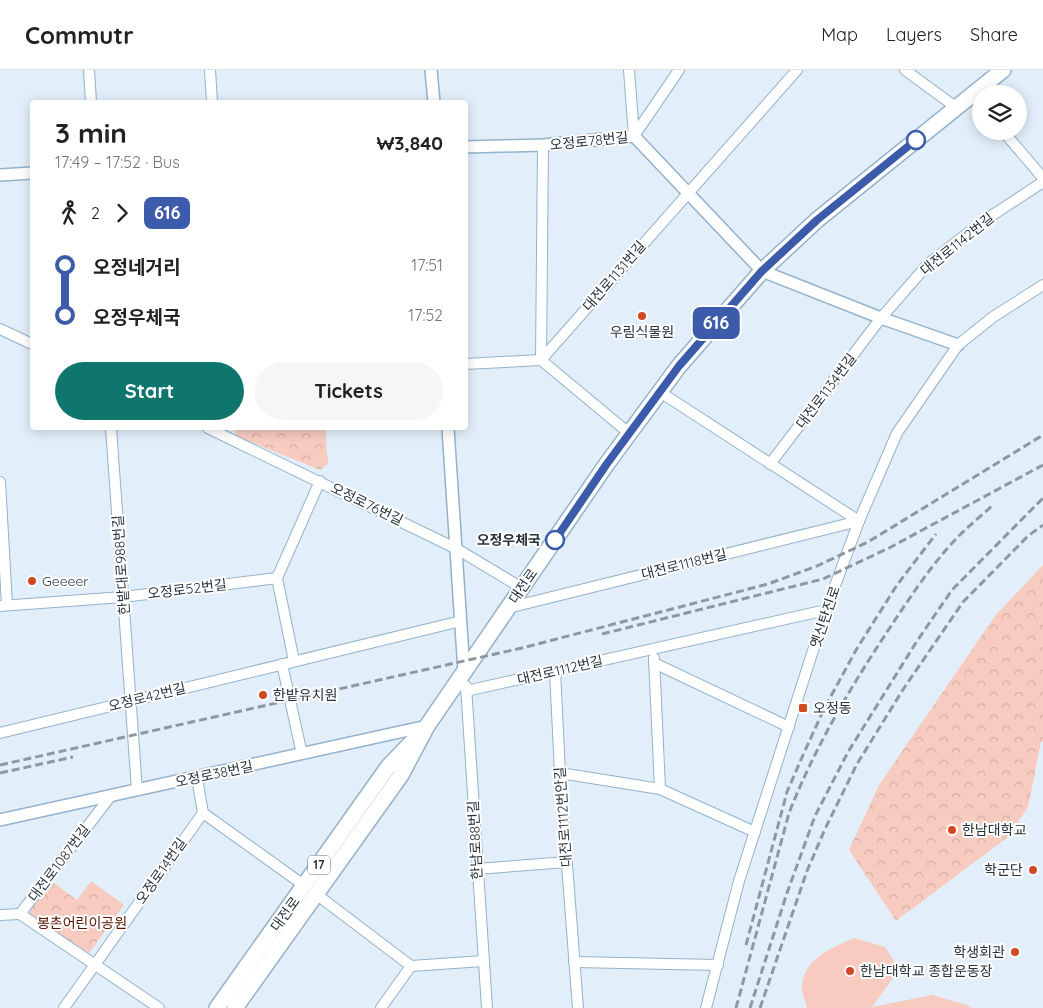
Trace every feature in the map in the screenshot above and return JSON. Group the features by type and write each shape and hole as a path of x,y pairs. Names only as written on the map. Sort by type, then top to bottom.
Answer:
{"main road":[{"name":"대전로","path":"990,85 1003,70"},
{"name":"대전로","path":"235,1008 388,767 427,726 606,465 684,361 762,271 817,220 957,108 972,102"},
{"name":"대전로","path":"217,1008 310,890"}],"street":[{"path":"89,70 90,100"},
{"path":"210,70 212,100"},
{"path":"431,70 434,100"},
{"path":"629,70 634,136"},
{"path":"634,136 679,70"},
{"path":"688,193 797,70"},
{"path":"905,70 957,108"},
{"name":"오정로78번길","path":"468,147 544,146 634,136 762,271"},
{"path":"1011,140 1043,178"},
{"path":"541,360 544,146"},
{"path":"0,175 30,173"},
{"name":"대전로1142번길","path":"881,318 928,264 982,222 1043,182"},
{"name":"대전로1131번길","path":"541,360 688,193"},
{"path":"762,271 881,318 958,345"},
{"name":"옛신탄진로","path":"706,1008 739,880 826,610 859,521 897,433 958,345 993,317 1043,284"},
{"name":"대전로1134번길","path":"770,464 881,318"},
{"path":"0,329 30,343"},
{"path":"468,364 541,360 630,434"},
{"path":"660,392 859,521"},
{"name":"한밭대로988번길","path":"111,430 137,790"},
{"path":"448,430 464,672"},
{"name":"오정로76번길","path":"224,432 457,549 522,588"},
{"path":"294,661 276,578 320,481"},
{"name":"오정로52번길","path":"0,482 4,606 123,597 276,578"},
{"name":"대전로1118번길","path":"508,608 859,521"},
{"name":"대전로1112번길","path":"466,691 826,610"},
{"name":"오정로42번길","path":"0,733 461,621"},
{"path":"654,649 660,789"},
{"path":"282,664 302,754"},
{"path":"654,664 789,728"},
{"name":"대전로1112번안길","path":"555,671 566,862 578,1008"},
{"name":"한남로88번길","path":"464,672 487,1008"},
{"name":"오정로38번길","path":"0,820 427,726"},
{"path":"560,773 660,789 755,832"},
{"path":"196,778 203,813 411,966 483,961"},
{"name":"대전로1087번길","path":"110,796 20,914 159,1008"},
{"name":"오정로14번길","path":"64,1008 203,813"},
{"path":"476,869 566,862"},
{"path":"0,916 20,914"},
{"path":"574,962 718,965"},
{"path":"381,1008 411,966"}],"green space":[{"path":"235,430 325,430 328,464 320,470 236,436"},
{"path":"1043,565 1043,742 1041,742 1028,807 1009,836 896,921 849,850 879,785 995,616"},
{"name":"봉촌어린이공원","path":"51,881 77,900 91,881 124,905 89,953 28,916 34,904"},
{"name":"한남대학교 종합운동장","path":"854,938 885,947 894,961 893,978 872,1007 932,995 972,1008 807,1008 802,985 804,975 809,967 814,960 828,950"}],"railway":[{"path":"0,765 522,648 768,584 817,566 868,542 1043,435"},
{"path":"602,634 823,579 889,548 1043,465"},
{"path":"750,1008 787,893 815,816 848,752 917,641 952,590 1043,498"},
{"path":"736,1008 789,813 822,741 861,673 920,584 954,541 993,505"},
{"path":"760,1008 807,871 857,764 904,688 963,602 1028,536 1043,525"},
{"path":"746,945 787,792 824,709 856,650 897,585 936,534"},
{"path":"0,773 73,757"}],"bus line":[{"name":"616","path":"555,540 606,465 679,366 762,271 817,220 916,140"}],"place":[{"name":"우림식물원","path":"642,316"},
{"name":"오정우체국","path":"555,540"},
{"name":"Geeeer","path":"32,581"},
{"name":"한밭유치원","path":"263,695"},
{"name":"오정동","path":"803,708"},
{"name":"한남대학교","path":"952,830"},
{"name":"학군단","path":"1033,870"},
{"name":"학생회관","path":"1015,952"},
{"name":"한남대학교 종합운동장","path":"850,971"}]}
